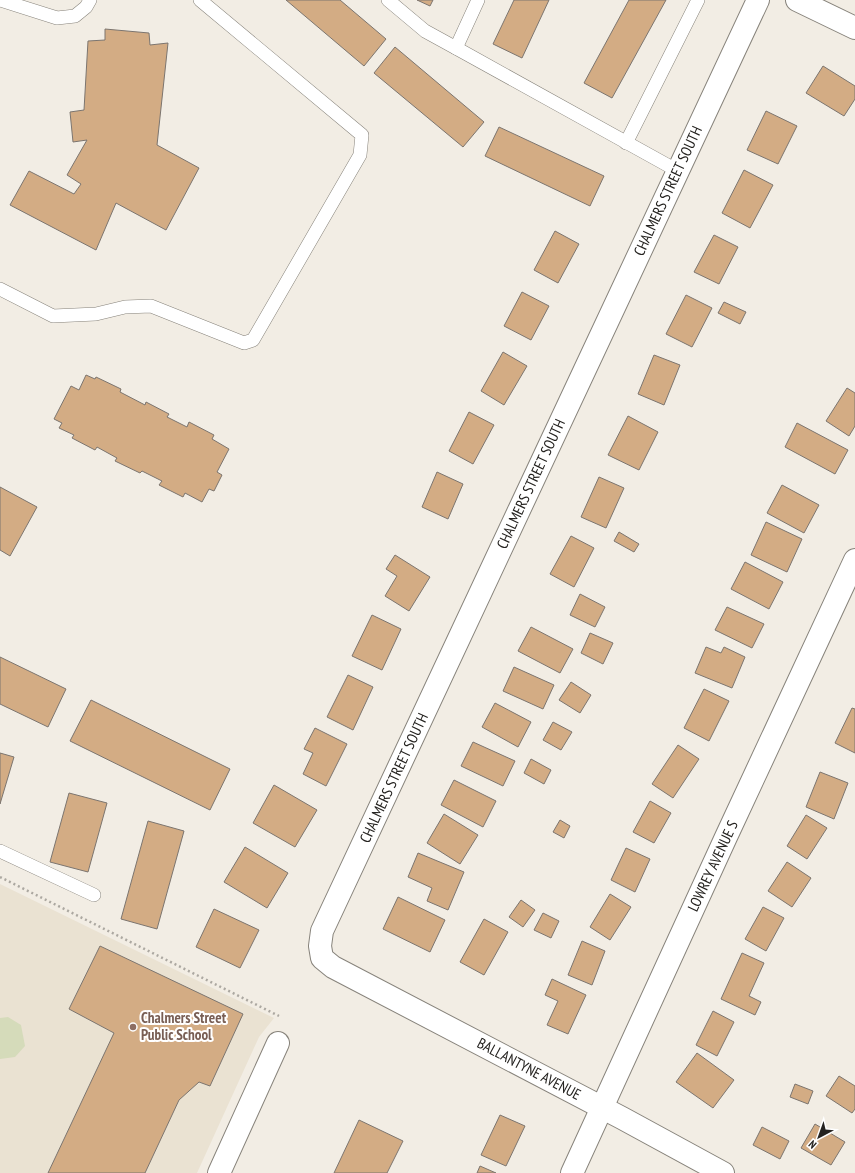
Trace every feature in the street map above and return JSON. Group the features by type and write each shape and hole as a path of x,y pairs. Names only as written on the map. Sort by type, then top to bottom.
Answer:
{"street":[{"name":"CHALMERS STREET SOUTH","path":"333,967 322,958 320,946 322,931 758,0"},
{"path":"796,0 855,28"},
{"name":"LOWREY AVENUE S","path":"572,1173 855,560"},
{"name":"BALLANTYNE AVENUE","path":"333,967 724,1173"},
{"path":"219,1173 278,1043"}],"lane":[{"path":"0,0 57,18 75,16 86,7 90,0"},
{"path":"0,288 53,316 96,314 125,307 152,306 244,343 253,340 360,155 362,135 200,0"},
{"path":"388,0 425,31 678,171"},
{"path":"456,48 478,0"},
{"path":"626,143 698,0"},
{"path":"0,851 94,895"}],"path":[{"path":"0,877 279,1016"}],"shaded area":[{"name":"Chalmers Street Public School","path":"0,884 274,1018 259,1037 197,1173 0,1173"}],"green space":[{"path":"8,1017 21,1025 25,1046 15,1057 0,1059 0,1018"}],"building":[{"path":"286,0 340,0 386,39 364,66"},
{"path":"417,0 433,0 430,6"},
{"path":"514,0 549,0 522,58 493,44"},
{"path":"629,0 666,0 612,98 584,83"},
{"path":"105,29 149,33 150,45 168,43 157,145 199,168 166,230 116,203 96,250 10,205 29,171 74,194 81,184 67,175 87,140 73,142 70,112 84,110 88,41 105,40"},
{"path":"395,47 484,122 463,147 374,73"},
{"path":"823,66 855,86 855,99 844,116 806,93"},
{"path":"766,111 797,126 778,164 747,150"},
{"path":"499,127 604,176 590,206 485,156"},
{"path":"744,170 773,185 750,228 722,213"},
{"path":"555,231 579,244 558,283 534,270"},
{"path":"714,235 738,247 719,284 694,272"},
{"path":"522,292 549,306 531,340 504,326"},
{"path":"686,295 712,308 692,347 666,334"},
{"path":"724,302 746,312 740,324 718,313"},
{"path":"503,352 527,366 504,405 481,391"},
{"path":"654,355 680,365 664,405 638,394"},
{"path":"86,375 95,379 96,377 121,389 120,392 145,405 146,402 169,414 167,417 187,427 189,422 214,435 212,439 229,449 217,472 222,475 214,491 209,489 202,502 185,493 183,497 159,485 162,481 142,471 140,473 115,461 117,458 97,447 95,450 72,438 74,435 59,428 62,423 54,419 71,386 79,390"},
{"path":"847,388 855,393 855,426 849,436 826,421"},
{"path":"469,412 494,425 473,464 449,451"},
{"path":"628,416 658,432 639,470 608,455"},
{"path":"797,423 848,450 835,474 785,447"},
{"path":"437,472 463,484 448,519 422,507"},
{"path":"599,477 624,488 606,528 581,517"},
{"path":"782,485 819,505 804,533 767,513"},
{"path":"0,487 37,507 10,556 0,550"},
{"path":"766,522 802,539 787,572 751,555"},
{"path":"619,532 639,544 634,552 614,541"},
{"path":"571,536 594,548 574,587 550,574"},
{"path":"395,555 430,577 409,611 385,596 397,576 386,569"},
{"path":"745,562 783,582 769,609 731,589"},
{"path":"580,594 605,607 595,627 570,615"},
{"path":"727,607 764,624 752,648 715,630"},
{"path":"372,615 401,629 382,670 352,656"},
{"path":"531,627 573,649 560,673 518,651"},
{"path":"590,633 613,643 603,664 581,653"},
{"path":"706,647 721,653 724,647 745,657 732,688 695,673"},
{"path":"0,657 66,689 48,727 0,704"},
{"path":"514,667 554,685 543,709 503,691"},
{"path":"348,675 373,687 353,730 327,717"},
{"path":"571,682 591,695 580,713 559,700"},
{"path":"704,689 729,701 709,741 684,728"},
{"path":"91,700 230,769 210,810 70,741"},
{"path":"495,703 531,722 518,747 482,727"},
{"path":"852,708 855,709 855,753 835,743"},
{"path":"553,722 572,732 561,750 543,740"},
{"path":"315,728 347,744 326,786 303,774 313,753 304,749"},
{"path":"473,742 515,761 503,786 461,766"},
{"path":"678,745 699,759 673,798 652,784"},
{"path":"0,753 14,757 0,804"},
{"path":"531,759 551,770 544,784 524,773"},
{"path":"820,772 848,783 834,819 806,807"},
{"path":"454,780 496,801 483,827 441,805"},
{"path":"274,785 317,810 295,847 253,823"},
{"path":"69,793 107,803 88,872 50,862"},
{"path":"650,801 671,813 654,843 633,832"},
{"path":"444,814 478,835 460,864 427,843"},
{"path":"806,815 827,828 807,859 787,846"},
{"path":"560,820 570,826 564,838 553,832"},
{"path":"148,821 184,831 157,929 121,919"},
{"path":"245,847 288,873 267,908 224,882"},
{"path":"626,848 650,859 635,892 611,880"},
{"path":"418,853 464,872 448,910 427,901 432,888 408,877"},
{"path":"787,862 811,878 792,907 768,891"},
{"path":"610,894 631,907 610,940 590,927"},
{"path":"398,897 445,920 430,952 383,929"},
{"path":"521,900 535,910 523,927 509,917"},
{"path":"763,907 784,918 766,951 745,939"},
{"path":"214,909 259,930 240,968 196,947"},
{"path":"543,913 559,921 551,938 534,930"},
{"path":"484,919 508,932 484,975 460,962"},
{"path":"582,941 605,951 592,985 568,975"},
{"path":"100,946 243,1014 210,1086 199,1082 179,1100 145,1173 48,1173 114,1033 69,1009"},
{"path":"742,953 764,963 749,996 761,1002 755,1015 721,999"},
{"path":"552,979 586,995 568,1034 547,1025 558,1001 545,995"},
{"path":"713,1011 734,1022 717,1056 696,1045"},
{"path":"697,1053 734,1080 713,1108 676,1082"},
{"path":"839,1076 855,1086 855,1109 852,1113 826,1096"},
{"path":"795,1084 813,1091 808,1104 790,1097"},
{"path":"500,1115 525,1126 506,1166 481,1155"},
{"path":"359,1120 403,1141 387,1173 334,1173"},
{"path":"815,1124 845,1142 831,1165 801,1148"},
{"path":"762,1127 789,1141 780,1159 753,1145"},
{"path":"480,1166 496,1173 477,1173"}],"place":[{"name":"Chalmers Street Public School","path":"133,1027"}]}
